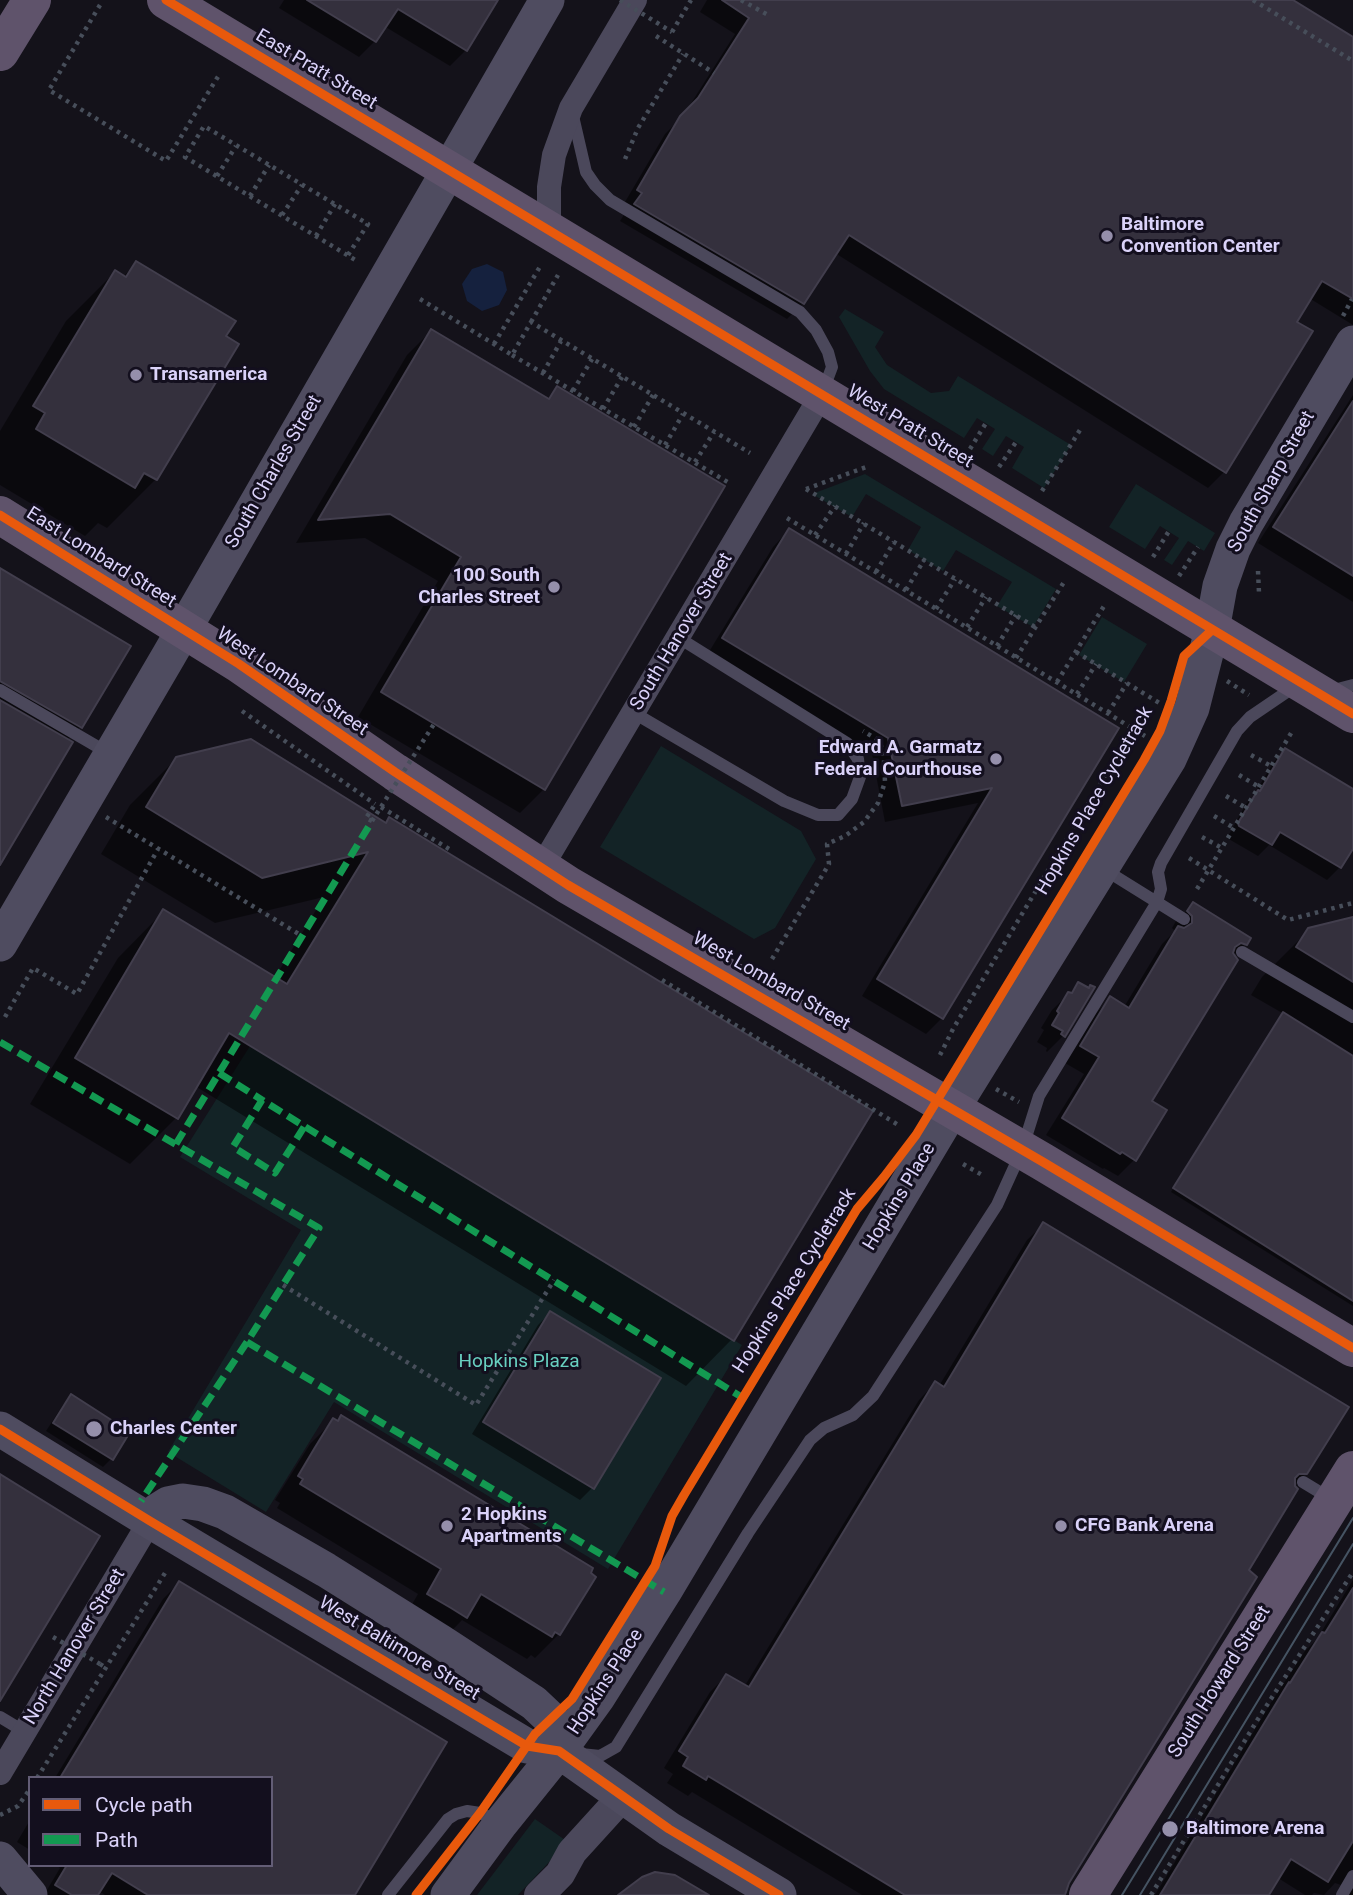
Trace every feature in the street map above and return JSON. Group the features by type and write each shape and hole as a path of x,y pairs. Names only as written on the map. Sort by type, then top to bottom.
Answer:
{"main road":[{"path":"0,52 32,0"},
{"name":"East Pratt Street","path":"166,0 449,170"},
{"name":"South Charles Street","path":"0,944 547,0"},
{"name":"West Pratt Street","path":"449,170 545,247 822,394 1213,630 1324,687 1353,714"},
{"name":"South Sharp Street","path":"1213,630 1220,586 1233,549 1353,343"},
{"name":"East Lombard Street","path":"0,515 183,630"},
{"name":"West Lombard Street","path":"183,630 239,664 395,772 541,868 1353,1348"},
{"name":"Hopkins Place","path":"448,1895 501,1822 594,1705 952,1109 1173,752 1192,708 1213,630"},
{"name":"West Baltimore Street","path":"0,1429 527,1745 559,1751 669,1829 779,1895"},
{"name":"South Howard Street","path":"1088,1895 1330,1484"},
{"path":"150,1521 157,1511 168,1504 183,1501 203,1504 235,1518 326,1570 534,1703 552,1720 559,1751"}],"street":[{"path":"545,247 554,155 571,108 635,0"},
{"name":"South Hanover Street","path":"541,868 822,394"},
{"name":"North Hanover Street","path":"0,1773 150,1521"},
{"path":"539,1895 560,1874 572,1852 622,1797"}],"lane":[{"path":"571,108 586,172 610,200 800,312 816,330 828,352 832,368 822,394"},
{"path":"634,713 784,801 818,815 838,815 852,799 860,777 858,759 847,743 679,638"},
{"path":"559,1751 600,1756 615,1747 748,1533 810,1440 824,1428 853,1415 873,1396 998,1205 1022,1150 1039,1096 1157,902 1161,889 1158,872 1161,863 1237,731 1250,717 1324,687"},
{"path":"0,690 110,755"},
{"path":"1102,868 1184,919"},
{"path":"1242,953 1353,1017"},
{"path":"0,1717 25,1732"},
{"path":"388,1895 448,1819 467,1811 501,1822"},
{"path":"1342,1895 1353,1876"}],"path":[{"path":"620,0 672,32 691,0"},
{"path":"741,0 768,15"},
{"path":"1252,0 1353,61"},
{"path":"100,5 49,90 166,161 219,75"},
{"path":"656,36 714,73"},
{"path":"625,159 638,128 683,54"},
{"path":"348,255 368,224 204,126 185,157 357,261"},
{"path":"217,176 236,146"},
{"path":"250,196 268,165"},
{"path":"282,215 302,185"},
{"path":"316,236 335,204"},
{"path":"494,344 545,247"},
{"path":"512,355 558,275"},
{"path":"420,299 731,484"},
{"path":"531,322 750,453"},
{"path":"542,373 561,341"},
{"path":"573,391 592,359"},
{"path":"603,409 622,377"},
{"path":"634,427 653,395"},
{"path":"664,445 683,414"},
{"path":"970,449 986,423"},
{"path":"1041,492 1080,430"},
{"path":"695,463 714,432"},
{"path":"999,467 1016,442"},
{"path":"869,466 806,489 1035,627"},
{"path":"815,535 835,506"},
{"path":"787,518 1145,736"},
{"path":"846,554 864,523"},
{"path":"1151,559 1169,531"},
{"path":"876,572 894,542"},
{"path":"1179,576 1198,548"},
{"path":"906,590 925,560"},
{"path":"936,609 955,579"},
{"path":"1016,658 1064,582"},
{"path":"967,627 986,597"},
{"path":"1057,682 1104,606"},
{"path":"997,646 1016,615"},
{"path":"1076,652 1167,706"},
{"path":"1077,694 1096,664"},
{"path":"1108,713 1127,683"},
{"path":"242,711 375,804 366,818 372,821 434,724"},
{"path":"772,959 830,864 827,844 845,836 864,822 878,803 885,782 880,741 857,727"},
{"path":"940,1055 1133,729"},
{"path":"1197,889 1293,730"},
{"path":"1251,755 1271,766"},
{"path":"1239,775 1259,787"},
{"path":"1226,796 1246,808"},
{"path":"82,803 302,936"},
{"path":"382,807 458,855"},
{"path":"1214,816 1234,828"},
{"path":"1202,837 1222,848"},
{"path":"5,1017 33,968 77,994 158,849"},
{"path":"1189,858 1288,920 1353,903"},
{"path":"656,976 900,1126"},
{"path":"989,1086 1026,1106"},
{"path":"964,1164 984,1176"},
{"path":"283,1285 477,1405 554,1280"},
{"path":"1151,1895 1353,1572"},
{"path":"38,1776 165,1573"},
{"path":"53,1637 106,1668"},
{"path":"1278,1674 1285,1678"},
{"path":"0,1815 18,1806 28,1792"}],"green space":[{"path":"845,309 884,332 875,347 887,365 931,393 949,391 958,376 1071,445 1044,488 1012,468 1024,447 1006,436 993,456 982,449 995,429 977,418 964,438 884,389 870,371 839,317"},
{"path":"865,474 1056,589 1033,627 997,606 1012,582 956,550 943,571 908,550 921,527 866,494 852,517 812,494"},
{"path":"1136,484 1215,533 1204,551 1188,541 1172,565 1164,560 1179,538 1160,526 1145,549 1109,527"},
{"path":"1102,617 1147,644 1124,682 1079,655"},
{"path":"661,746 801,831 816,859 775,928 754,939 600,847"},
{"name":"Hopkins Plaza","path":"250,1046 742,1345 608,1569 334,1402 266,1512 168,1452 301,1230 180,1157"},
{"path":"535,1819 568,1842 518,1895 477,1895"}],"water":[{"path":"487,264 503,272 507,290 499,305 482,311 467,301 462,284 472,269"}],"building":[{"path":"307,0 498,0 467,51 398,9 376,42"},
{"name":"Baltimore Convention Center","path":"722,0 1293,0 1353,37 1353,299 1322,281 1297,322 1313,331 1226,473 849,235 804,304 634,204 642,193 637,190 680,116 698,98 749,18"},
{"name":"Transamerica","path":"136,261 236,321 226,336 239,344 157,480 144,473 135,488 36,429 45,413 33,406 115,270 126,277"},
{"name":"100 South Charles Street","path":"431,329 549,399 557,386 725,486 545,790 381,692 461,557 390,514 318,520"},
{"path":"1353,401 1353,576 1273,527"},
{"name":"Edward A. Garmatz Federal Courthouse","path":"789,528 1119,728 943,1019 877,979 992,788 902,806 888,738 722,638"},
{"path":"0,568 131,646 82,728 0,681"},
{"path":"0,700 73,742 0,865"},
{"path":"251,739 386,823 389,817 873,1111 734,1341 229,1033 178,1119 75,1058 163,909 287,984 368,852 262,878 146,807 176,757"},
{"path":"1285,748 1353,789 1353,849 1341,868 1280,832 1272,845 1239,826 1238,823"},
{"path":"1193,902 1251,938 1247,945 1241,943 1235,947 1233,953 1238,960 1152,1101 1167,1110 1136,1161 1062,1118 1099,1057 1080,1046 1110,996 1129,1008 1178,926 1184,928 1192,923 1192,916 1187,911"},
{"path":"1353,917 1353,982 1296,947 1308,928"},
{"path":"1078,982 1089,988 1090,985 1095,987 1065,1037 1061,1034 1063,1031 1052,1025 1068,992 1072,993"},
{"path":"1283,1012 1353,1056 1353,1301 1173,1188"},
{"name":"CFG Bank Arena","path":"1043,1222 1349,1407 1307,1474 1299,1474 1295,1478 1295,1486 1298,1489 1249,1570 1257,1577 1069,1883 1065,1895 905,1895 708,1776 706,1780 683,1766 688,1757 679,1751 726,1674 749,1687 935,1381 944,1387"},
{"path":"550,1311 661,1378 594,1489 483,1422"},
{"path":"71,1394 130,1432 113,1460 53,1423"},
{"name":"2 Hopkins Apartments","path":"341,1415 593,1568 591,1573 596,1577 560,1635 555,1632 552,1637 481,1594 467,1618 427,1594 441,1569 300,1484 303,1479 298,1476 314,1449 333,1418 338,1421"},
{"path":"0,1474 100,1536 0,1701"},
{"path":"179,1581 447,1742 355,1895 148,1895 112,1873 98,1895 72,1895 55,1885 66,1867 273,1867 273,1776 61,1776"},
{"path":"1353,1588 1353,1841 1328,1882 1291,1859 1269,1895 1160,1895 1289,1682 1322,1632 1325,1633"},
{"path":"655,1872 675,1875 709,1895 618,1895 642,1877"}],"tram line":[{"path":"1122,1895 1353,1518"},
{"path":"1140,1895 1353,1544"}],"marked path":[{"path":"176,1144 372,821"},
{"path":"0,1042 319,1228 141,1501"},
{"path":"219,1073 262,1100"},
{"path":"304,1127 275,1173 233,1147 262,1100 743,1398"},
{"path":"247,1342 664,1592"}],"cycle path":[{"path":"166,0 1353,714"},
{"path":"0,515 239,664 395,772 568,885 1043,1162 1353,1348"},
{"name":"Hopkins Place Cycletrack","path":"416,1895 480,1813 535,1734 572,1699 655,1566 672,1516 684,1495 857,1209 916,1135 1144,760 1160,731 1184,656 1212,630"},
{"path":"0,1429 527,1746 559,1751 669,1829 779,1895"}],"place":[{"name":"Baltimore Convention Center","path":"1107,236"},
{"name":"Transamerica","path":"136,375"},
{"name":"100 South Charles Street","path":"554,587"},
{"name":"Edward A. Garmatz Federal Courthouse","path":"996,759"},
{"name":"Charles Center","path":"94,1429"},
{"name":"2 Hopkins Apartments","path":"447,1526"},
{"name":"CFG Bank Arena","path":"1061,1526"},
{"name":"Baltimore Arena","path":"1170,1829"}]}
